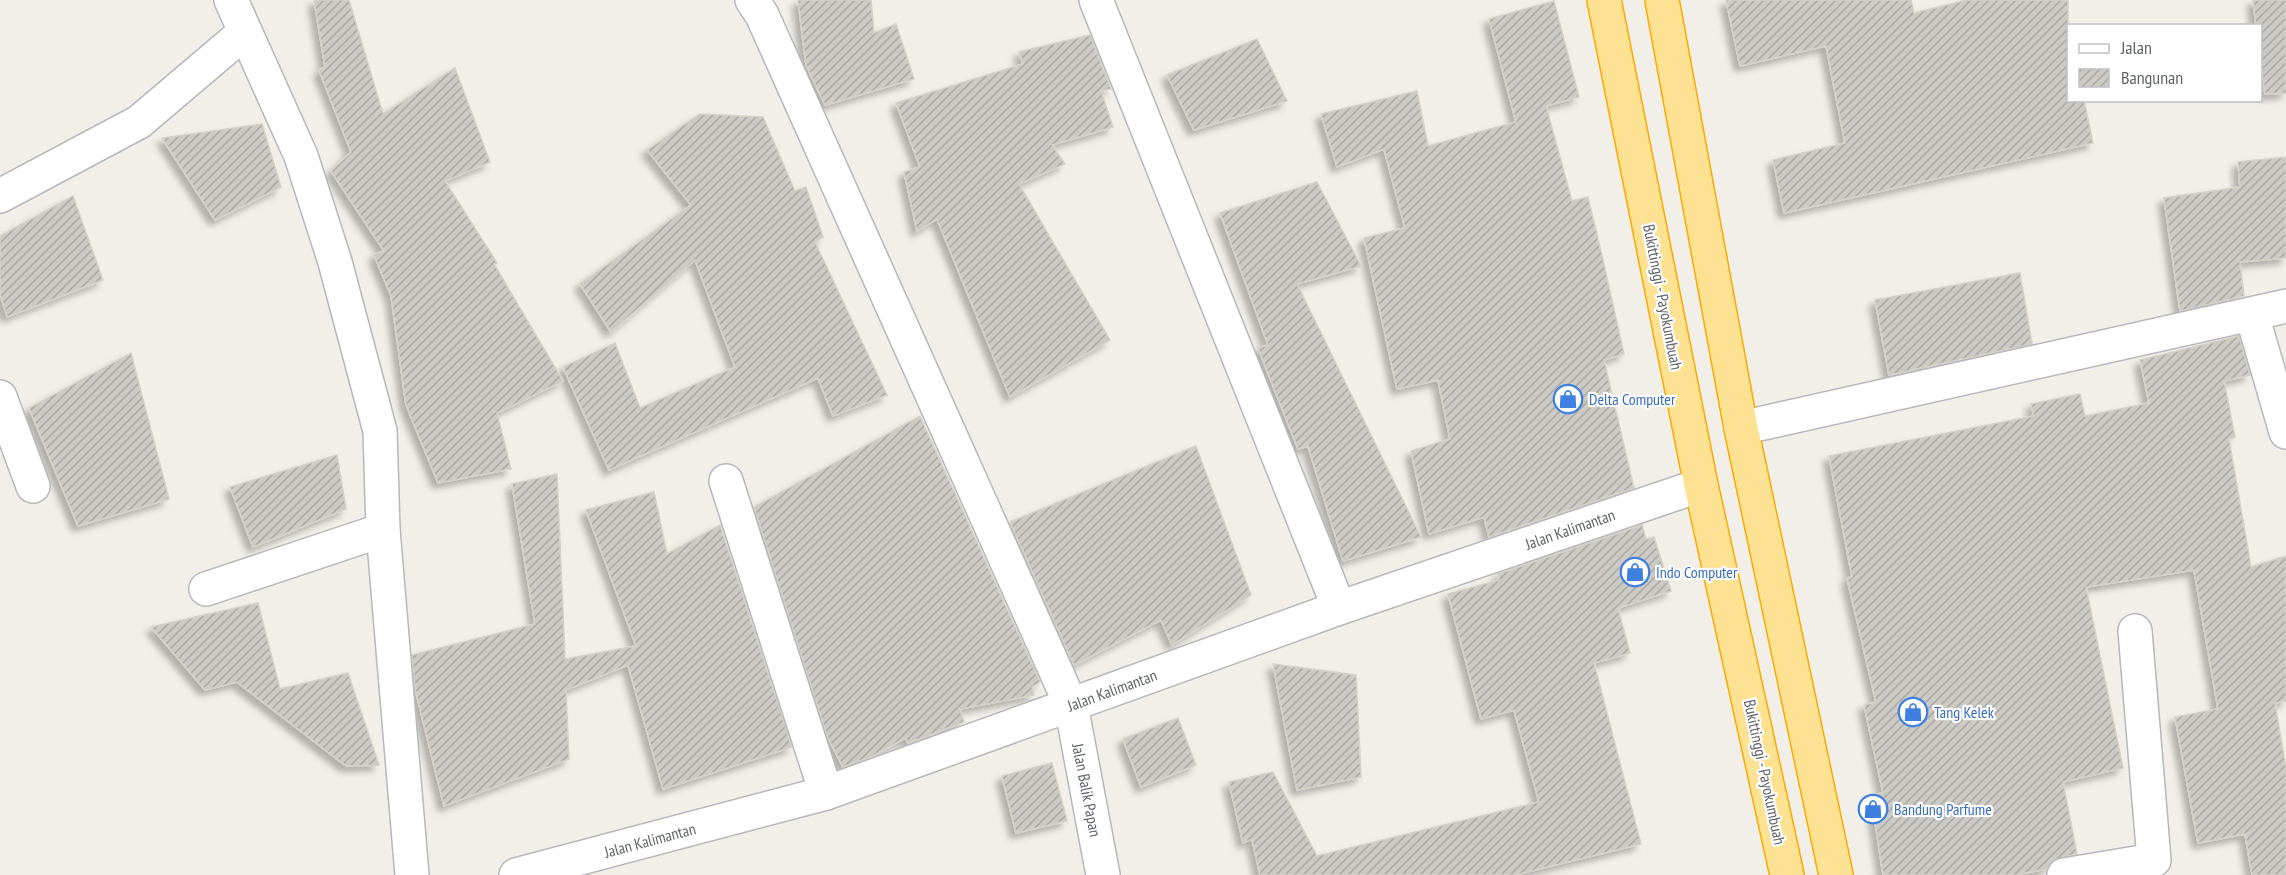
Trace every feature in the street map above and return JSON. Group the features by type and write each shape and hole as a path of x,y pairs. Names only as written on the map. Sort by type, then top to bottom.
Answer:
{"highway":[{"name":"Bukittinggi - Payokumbuah","path":"1604,0 1701,485 1787,872"},
{"path":"1662,0 1741,428 1835,868 1787,872"}],"street":[{"path":"231,0 301,156 361,353 380,431 383,531 412,875"},
{"name":"Jalan Balik Papan","path":"752,0 762,15 1071,705 1103,875"},
{"path":"1096,0 1339,608"},
{"path":"0,196 139,122 246,32"},
{"path":"1741,428 2286,306"},
{"path":"2252,315 2286,432"},
{"path":"0,397 33,486"},
{"path":"726,482 826,793"},
{"name":"Jalan Kalimantan","path":"516,875 826,793 1339,608 1701,485"},
{"path":"206,589 383,531"},
{"path":"2064,875 2154,860 2135,631"}],"building":[{"path":"314,0 349,0 383,114 455,68 490,162 445,181 497,263 494,264 563,381 497,413 511,469 438,483 406,405 391,296 374,255 384,251 331,171 351,152 319,70 325,67"},
{"path":"798,0 871,0 874,33 896,24 914,79 825,105 806,65"},
{"path":"1726,0 1911,0 1914,13 1967,0 2068,0 2067,102 2084,102 2093,143 1784,213 1773,160 1845,143 1826,46 1740,66"},
{"path":"2253,0 2286,0 2286,93 2265,94 2262,72 2262,24 2256,24"},
{"path":"1554,1 1579,97 1546,106 1572,201 1588,197 1603,260 1624,354 1604,360 1634,488 1489,537 1484,517 1429,534 1411,451 1450,439 1438,380 1397,389 1364,238 1405,228 1384,149 1337,167 1321,114 1417,91 1428,146 1516,122 1489,19"},
{"path":"1090,35 1111,89 1101,91 1113,127 1052,145 1065,164 1019,184 1110,340 1010,397 937,219 917,231 904,172 920,167 896,103 1023,64 1019,52"},
{"path":"1257,39 1287,101 1194,130 1167,75"},
{"path":"700,114 763,117 795,191 806,187 823,237 815,242 887,395 833,416 818,378 609,470 563,367 615,343 640,408 735,367 695,260 611,332 580,284 691,205 647,150"},
{"path":"262,124 281,187 215,220 162,138"},
{"path":"2286,157 2286,258 2240,262 2244,296 2180,311 2164,198 2240,187 2238,162"},
{"path":"1317,182 1361,266 1297,284 1421,537 1343,561 1308,446 1298,449 1258,348 1268,345 1220,213"},
{"path":"73,196 103,280 7,317 0,294 0,236"},
{"path":"2020,273 2032,344 1889,375 1875,300"},
{"path":"2239,336 2250,375 2224,381 2235,437 2229,439 2251,567 2286,556 2286,701 2275,703 2286,768 2286,875 2252,875 2245,834 2198,843 2175,717 2218,709 2194,570 2086,587 2123,768 2063,782 2077,854 2053,860 2046,869 2015,875 1883,875 1871,795 1883,793 1864,705 1876,702 1847,578 1852,577 1829,456 2034,416 2031,404 2080,394 2085,416 2149,403 2140,360"},
{"path":"131,353 169,499 78,526 29,408"},
{"path":"920,416 1040,682 1032,687 1034,695 960,709 964,722 908,743 905,738 873,756 843,767 827,736 754,507"},
{"path":"1196,446 1251,595 1172,645 1161,620 1074,665 1010,522"},
{"path":"337,455 346,509 253,547 230,487"},
{"path":"557,474 565,659 636,646 586,510 654,492 667,554 720,525 792,747 663,789 628,665 566,690 569,759 444,806 415,689 412,655 535,624 512,484"},
{"path":"1642,525 1646,539 1654,537 1671,591 1618,608 1630,653 1594,663 1641,844 1515,875 1260,875 1252,839 1243,843 1229,782 1273,772 1317,856 1539,802 1514,710 1481,719 1448,594 1499,580 1498,574"},
{"path":"258,603 280,689 348,673 379,765 346,766 237,682 205,690 151,627"},
{"path":"1273,664 1356,675 1361,777 1297,790"},
{"path":"1178,718 1196,765 1141,787 1123,739"},
{"path":"1052,763 1067,821 1016,833 1002,776"}],"place":[{"name":"Delta Computer","path":"1568,399"},
{"name":"Indo Computer","path":"1635,572"},
{"name":"Tang Kelek","path":"1913,712"},
{"name":"Bandung Parfume","path":"1873,809"}]}
